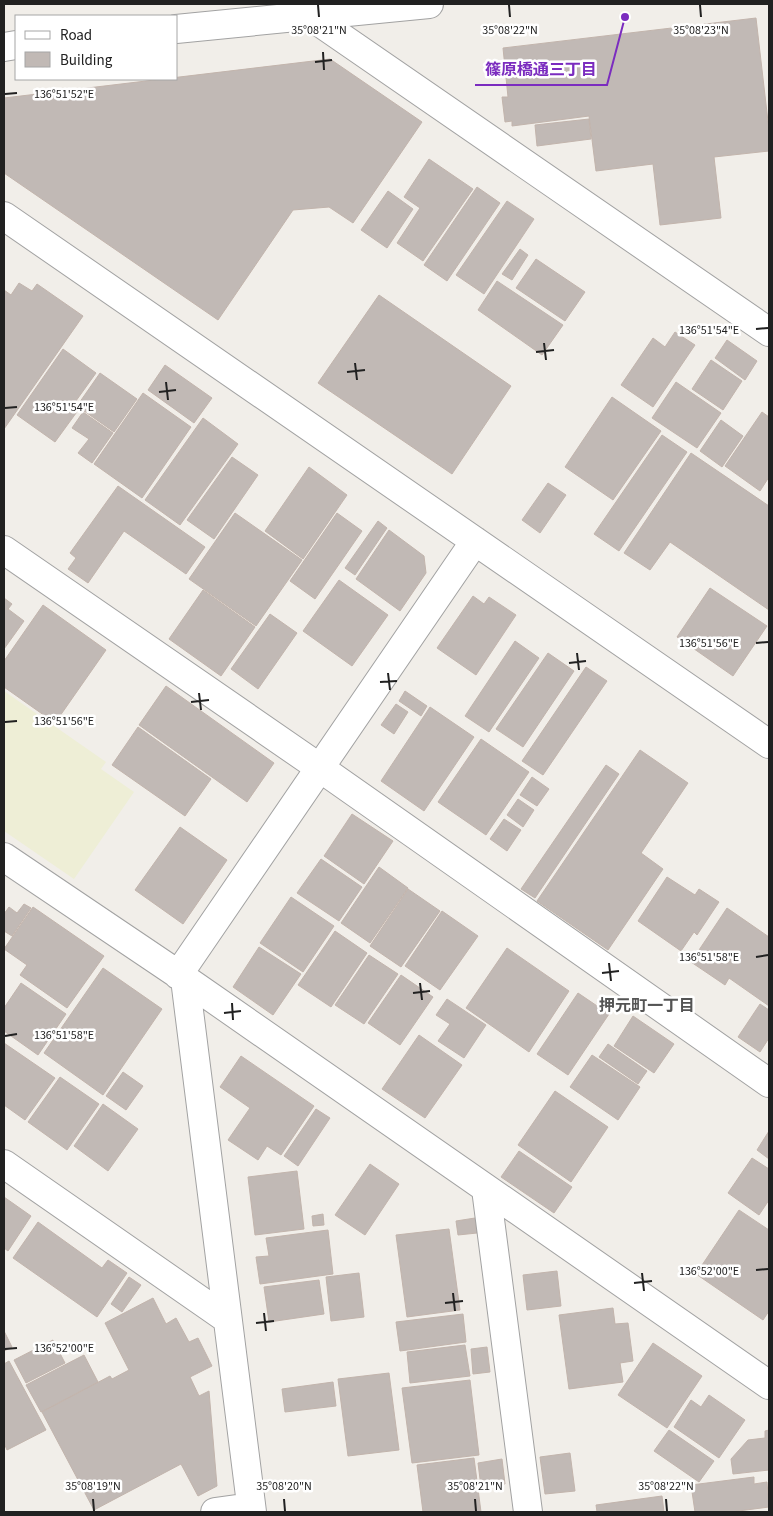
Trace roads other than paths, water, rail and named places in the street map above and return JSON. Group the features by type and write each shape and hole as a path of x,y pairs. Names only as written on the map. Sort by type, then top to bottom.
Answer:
{"street":[{"path":"178,29 304,8 430,4"},
{"path":"304,8 769,332"},
{"path":"4,216 769,744"},
{"path":"215,1512 251,1510 181,977 320,768 475,541"},
{"path":"4,550 320,768 769,1083"},
{"path":"5,861 181,977 769,1385"},
{"path":"4,1164 227,1319"},
{"path":"486,1189 528,1512"}],"place":[{"name":"篠原橋通三丁目","path":"625,17"}],"district":[{"name":"押元町一丁目","path":"647,1005"}]}
